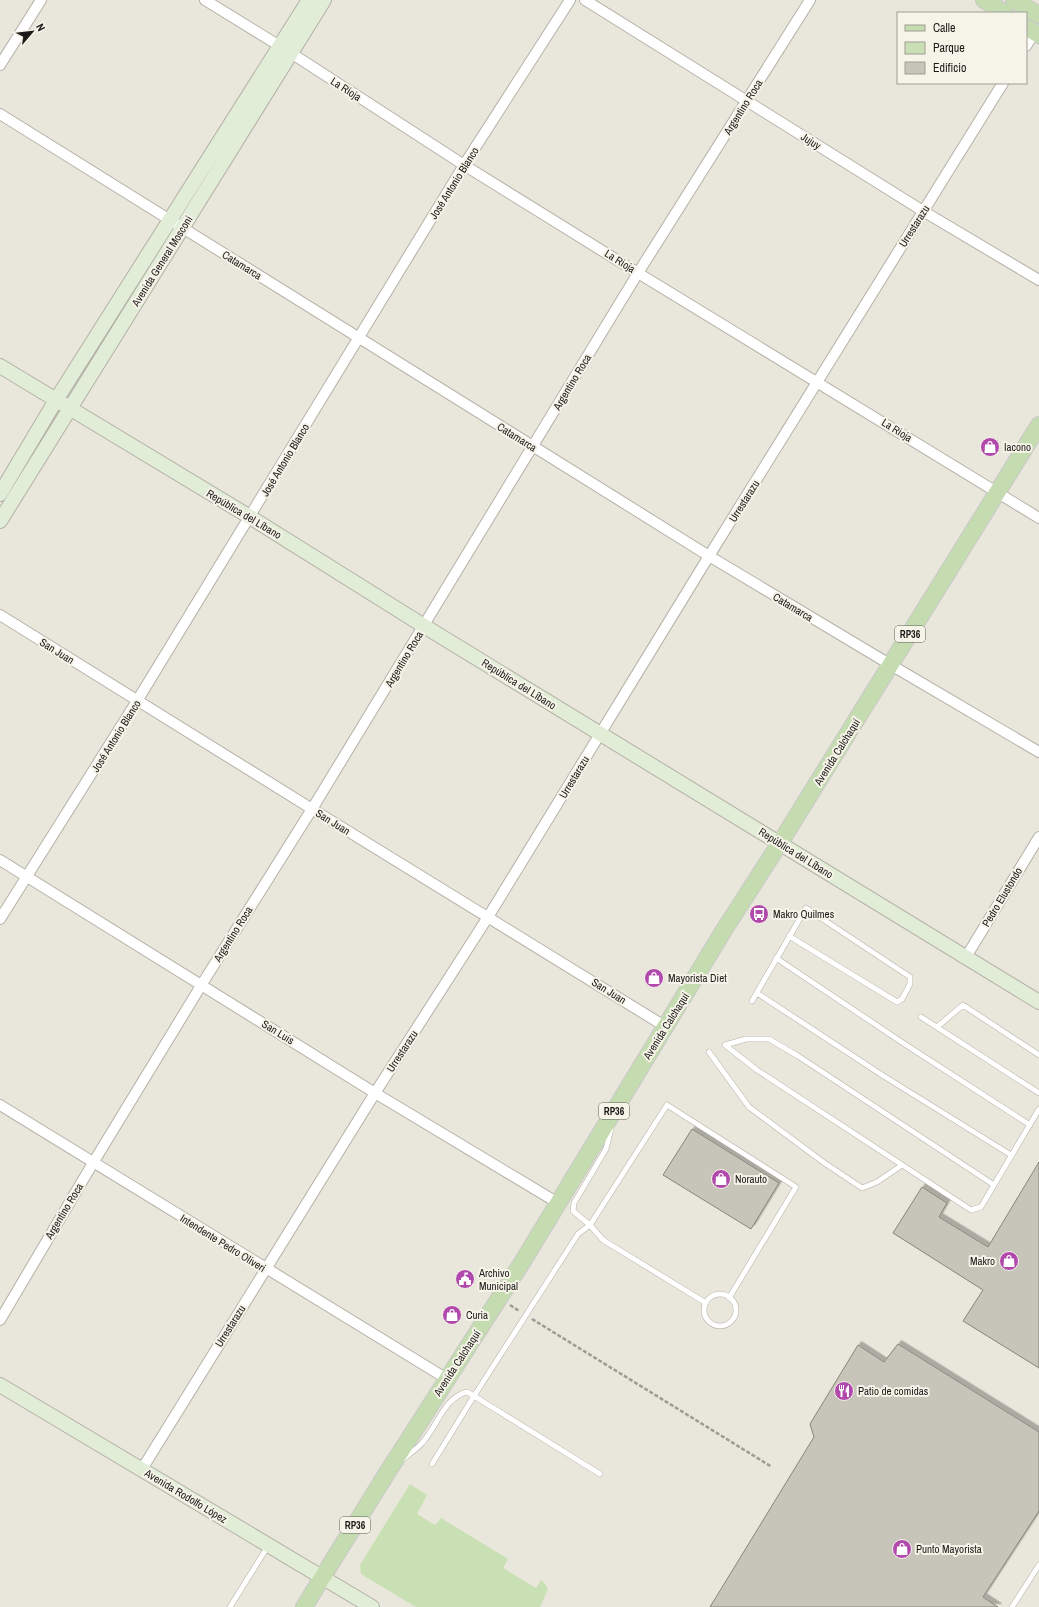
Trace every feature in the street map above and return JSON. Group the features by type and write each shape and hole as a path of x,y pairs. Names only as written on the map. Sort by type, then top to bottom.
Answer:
{"main road":[{"path":"984,0 1003,12"},
{"path":"1014,0 1039,15"},
{"name":"Avenida Calchaquí","path":"304,1607 387,1473 499,1299 724,930 780,843 1039,425"}],"street":[{"path":"0,65 41,0"},
{"name":"La Rioja","path":"205,0 638,273 1039,518"},
{"name":"Avenida General Mosconi","path":"0,521 183,228 285,50 309,0"},
{"name":"Avenida General Mosconi","path":"0,494 56,400 170,220 285,50 324,0"},
{"name":"José Antonio Blanco","path":"0,919 137,701 359,339 464,164 570,0"},
{"name":"Jujuy","path":"584,0 923,211 1039,280"},
{"name":"Argentino Roca","path":"0,1320 202,984 312,810 638,273 810,0"},
{"path":"1027,44 1035,31"},
{"name":"Urrestarazu","path":"142,1469 375,1093 488,917 709,556 1002,84"},
{"name":"Catamarca","path":"0,114 709,556 1039,752"},
{"name":"República del Líbano","path":"0,366 250,517 424,626 1039,1002"},
{"name":"San Juan","path":"0,615 312,810 666,1027"},
{"name":"Pedro Elustondo","path":"966,957 1039,837"},
{"name":"San Luis","path":"0,860 202,984 375,1093 558,1203"},
{"name":"Intendente Pedro Oliveri","path":"0,1105 447,1379"},
{"name":"Avenida Rodolfo López","path":"0,1385 372,1607"}],"lane":[{"path":"752,1001 776,958 789,936 806,908 910,977 910,984 902,999 897,1002 789,936"},
{"path":"776,958 903,1043 1030,1125"},
{"path":"757,993 882,1075 1011,1155"},
{"path":"937,1027 963,1005 1039,1055"},
{"path":"922,1017 1039,1093"},
{"path":"994,1186 817,1068 769,1039 746,1039 725,1045 757,1070 971,1210 981,1206 994,1186 1039,1109"},
{"path":"709,1052 748,1107 823,1162 862,1188 877,1182 902,1165"},
{"path":"432,1464 578,1234 590,1225 667,1106 796,1187 729,1298"},
{"path":"615,1110 606,1149 574,1203 573,1211 590,1225 603,1240 706,1303"},
{"path":"724,1295 729,1298 733,1302 735,1311 732,1320 724,1325 716,1326 708,1321 704,1312 706,1303 714,1296 724,1295"},
{"path":"387,1473 422,1443 450,1400 459,1394 467,1392 600,1474"},
{"path":"230,1607 269,1545"},
{"path":"1012,1607 1039,1565"}],"path":[{"path":"499,1299 772,1467"}],"green space":[{"path":"410,1484 427,1495 417,1514 435,1525 441,1518 508,1559 503,1568 536,1588 541,1580 548,1589 540,1607 416,1607 361,1574 360,1565"}],"building":[{"name":"Norauto","path":"692,1129 779,1183 751,1229 663,1175"},
{"name":"Makro","path":"1039,1162 1039,1368 963,1321 983,1290 893,1233 922,1187 947,1203 939,1217 988,1247"},
{"path":"898,1344 1039,1432 1039,1511 983,1597 998,1607 710,1607 814,1437 810,1424 858,1345 884,1362"}],"place":[{"name":"Iacono","path":"990,447"},
{"name":"Makro Quilmes","path":"759,914"},
{"name":"Mayorista Diet","path":"654,978"},
{"name":"Norauto","path":"721,1179"},
{"name":"Makro","path":"1009,1261"},
{"name":"Archivo Municipal","path":"465,1279"},
{"name":"Curia","path":"452,1315"},
{"name":"Patio de comidas","path":"844,1391"},
{"name":"Punto Mayorista","path":"902,1549"}]}
